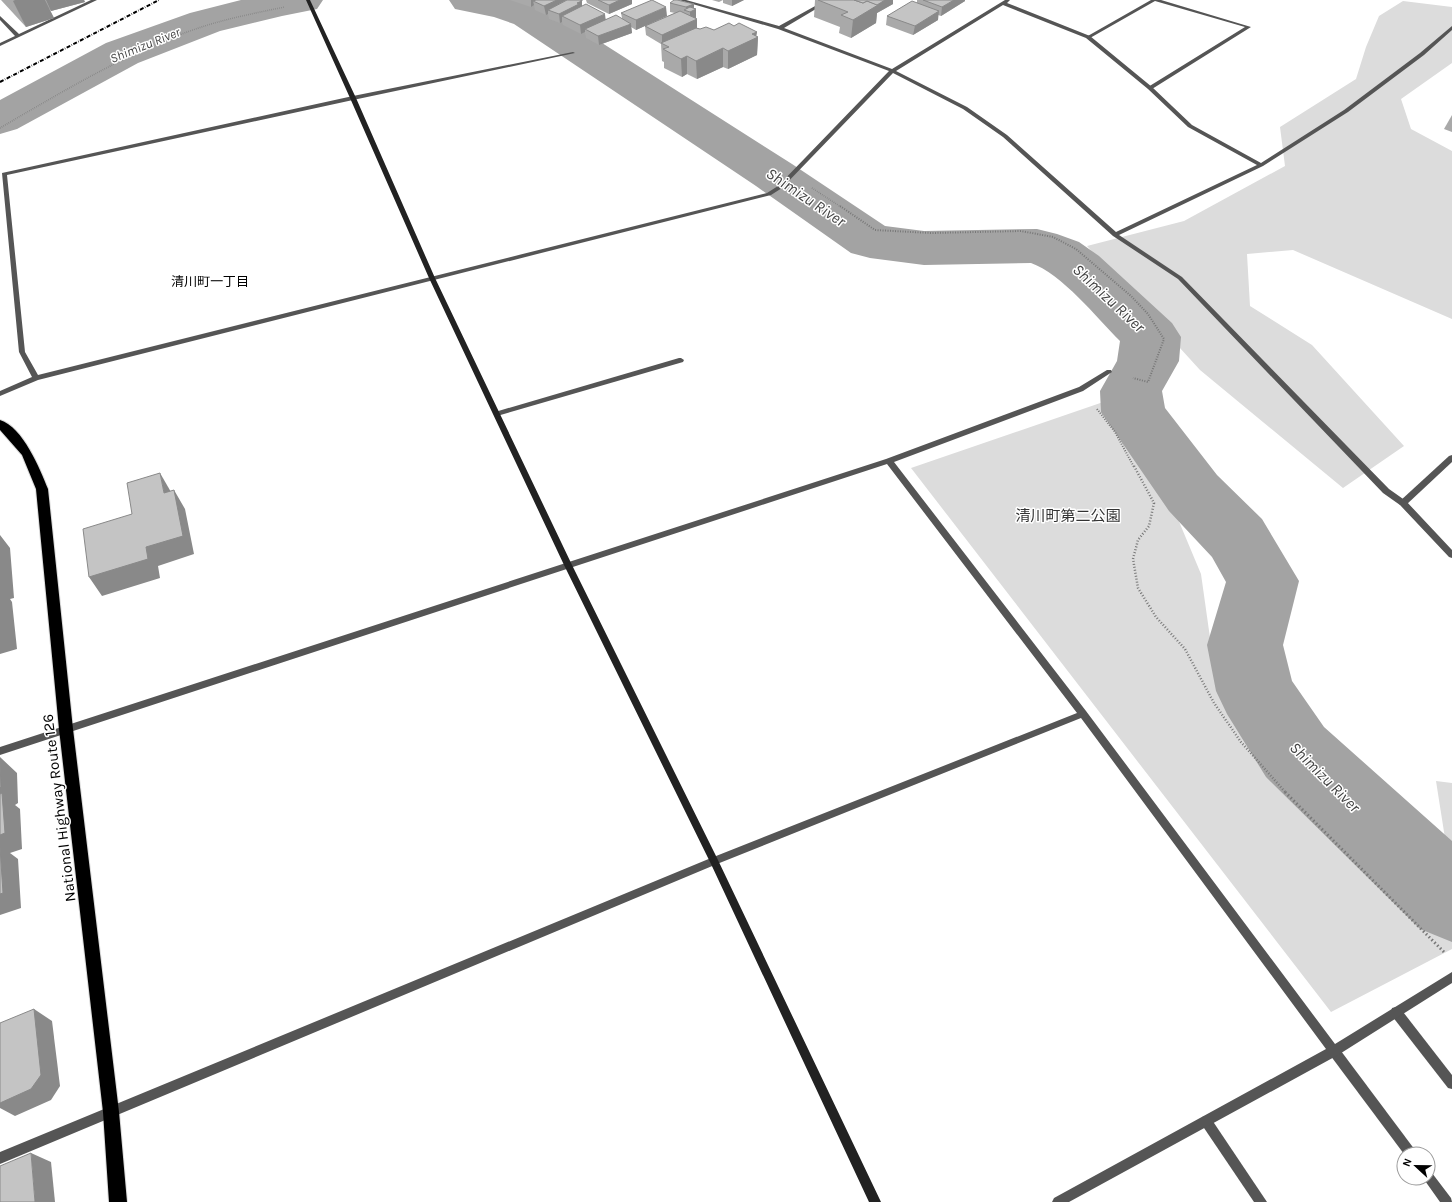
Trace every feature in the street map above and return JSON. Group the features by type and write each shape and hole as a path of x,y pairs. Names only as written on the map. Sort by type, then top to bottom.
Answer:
{"highway":[{"name":"National Highway Route 126","path":"0,424 21,445 34,464 42,488 66,729 111,1112 118,1202"}],"street":[{"path":"0,45 95,0"},
{"path":"681,0 780,28 892,71 965,108 1006,136 1115,235 1180,278 1386,491 1402,503 1452,555"},
{"path":"780,28 829,0"},
{"path":"0,394 36,378 769,194 780,187 892,71 1008,0"},
{"path":"1088,37 1155,0 1249,27 1150,88"},
{"path":"309,2 432,278 568,565 714,861 875,1202"},
{"path":"1003,3 1088,37 1150,88 1190,126 1261,165"},
{"path":"0,17 18,36"},
{"path":"1115,235 1261,165 1346,110 1422,54 1452,27"},
{"path":"36,378 22,352 2,174 353,98 573,53"},
{"path":"497,414 681,360"},
{"path":"0,751 889,461 1081,389 1110,372"},
{"path":"1402,503 1452,458"},
{"path":"889,461 1083,714 1405,1146"},
{"path":"0,1158 714,861 1083,714"},
{"path":"1058,1202 1334,1051 1452,976"},
{"path":"1396,1012 1452,1084"},
{"path":"1206,1121 1261,1202"},
{"path":"1435,1186 1447,1202"}],"path":[{"path":"0,128 131,56 194,31 230,19 309,2"},
{"path":"791,174 875,230 931,233 1021,231 1053,238 1076,249 1131,296 1148,314 1164,339 1148,382"},
{"path":"1081,389 1115,432 1154,503 1148,526 1138,540 1133,559 1138,588 1156,617 1185,650 1214,703 1241,742 1276,783 1446,954"}],"green space":[{"path":"1403,1 1452,7 1452,63 1401,99 1411,129 1452,151 1452,319 1293,250 1247,254 1250,306 1312,345 1404,446 1343,488 1200,370 1087,246 1184,221 1285,166 1280,127 1356,79 1366,47 1379,16"},
{"name":"清川町第二公園","path":"1112,399 1120,417 1170,500 1201,574 1213,659 1245,710 1287,769 1452,928 1452,949 1331,1012 911,468"},
{"path":"1436,781 1452,783 1452,871 1450,870"}],"building":[{"path":"557,0 544,6 533,1"},
{"path":"567,0 582,1 559,14 548,10"},
{"path":"598,0 620,0 609,5"},
{"path":"652,0 666,7 636,20 621,13"},
{"path":"674,0 694,4 686,7 670,3"},
{"path":"818,0 854,0 863,3 867,1 878,5 853,20 841,15 848,12"},
{"path":"854,0 885,0 877,5 867,1 863,3"},
{"path":"923,0 954,0 942,7"},
{"path":"912,1 939,11 915,26 887,16"},
{"path":"586,4 605,14 580,25 562,16"},
{"path":"690,7 696,9 690,12 684,10"},
{"path":"680,11 697,19 662,35 645,26"},
{"path":"616,15 631,24 598,36 585,29"},
{"path":"729,23 734,26 739,23 757,32 752,34 758,37 728,51 723,48 696,61 687,56 681,59 663,49 669,47 661,43 696,28 700,29 706,27 714,30"},
{"path":"160,473 164,493 174,490 183,536 146,547 148,559 89,577 83,529 132,514 127,483"},
{"path":"0,763 1,787 0,788"},
{"path":"2,793 5,833 0,835 0,794"},
{"path":"0,847 3,893 0,894"},
{"path":"34,1009 41,1075 31,1089 0,1103 0,1023"},
{"path":"31,1153 35,1202 0,1202 0,1166"}],"waterway":[{"name":"Shimizu River","path":"0,119 122,53 205,22 281,3 302,0"},
{"name":"Shimizu River","path":"470,0 504,6 529,15 774,175 870,241 924,248 1037,246 1059,254 1079,268 1151,337 1148,361 1131,391 1133,412 1193,493 1237,538 1263,581 1245,645 1255,691 1295,752 1452,899"}],"railway":[{"path":"0,82 159,0"}],"district":[{"name":"清川町一丁目","path":"210,281"}]}
